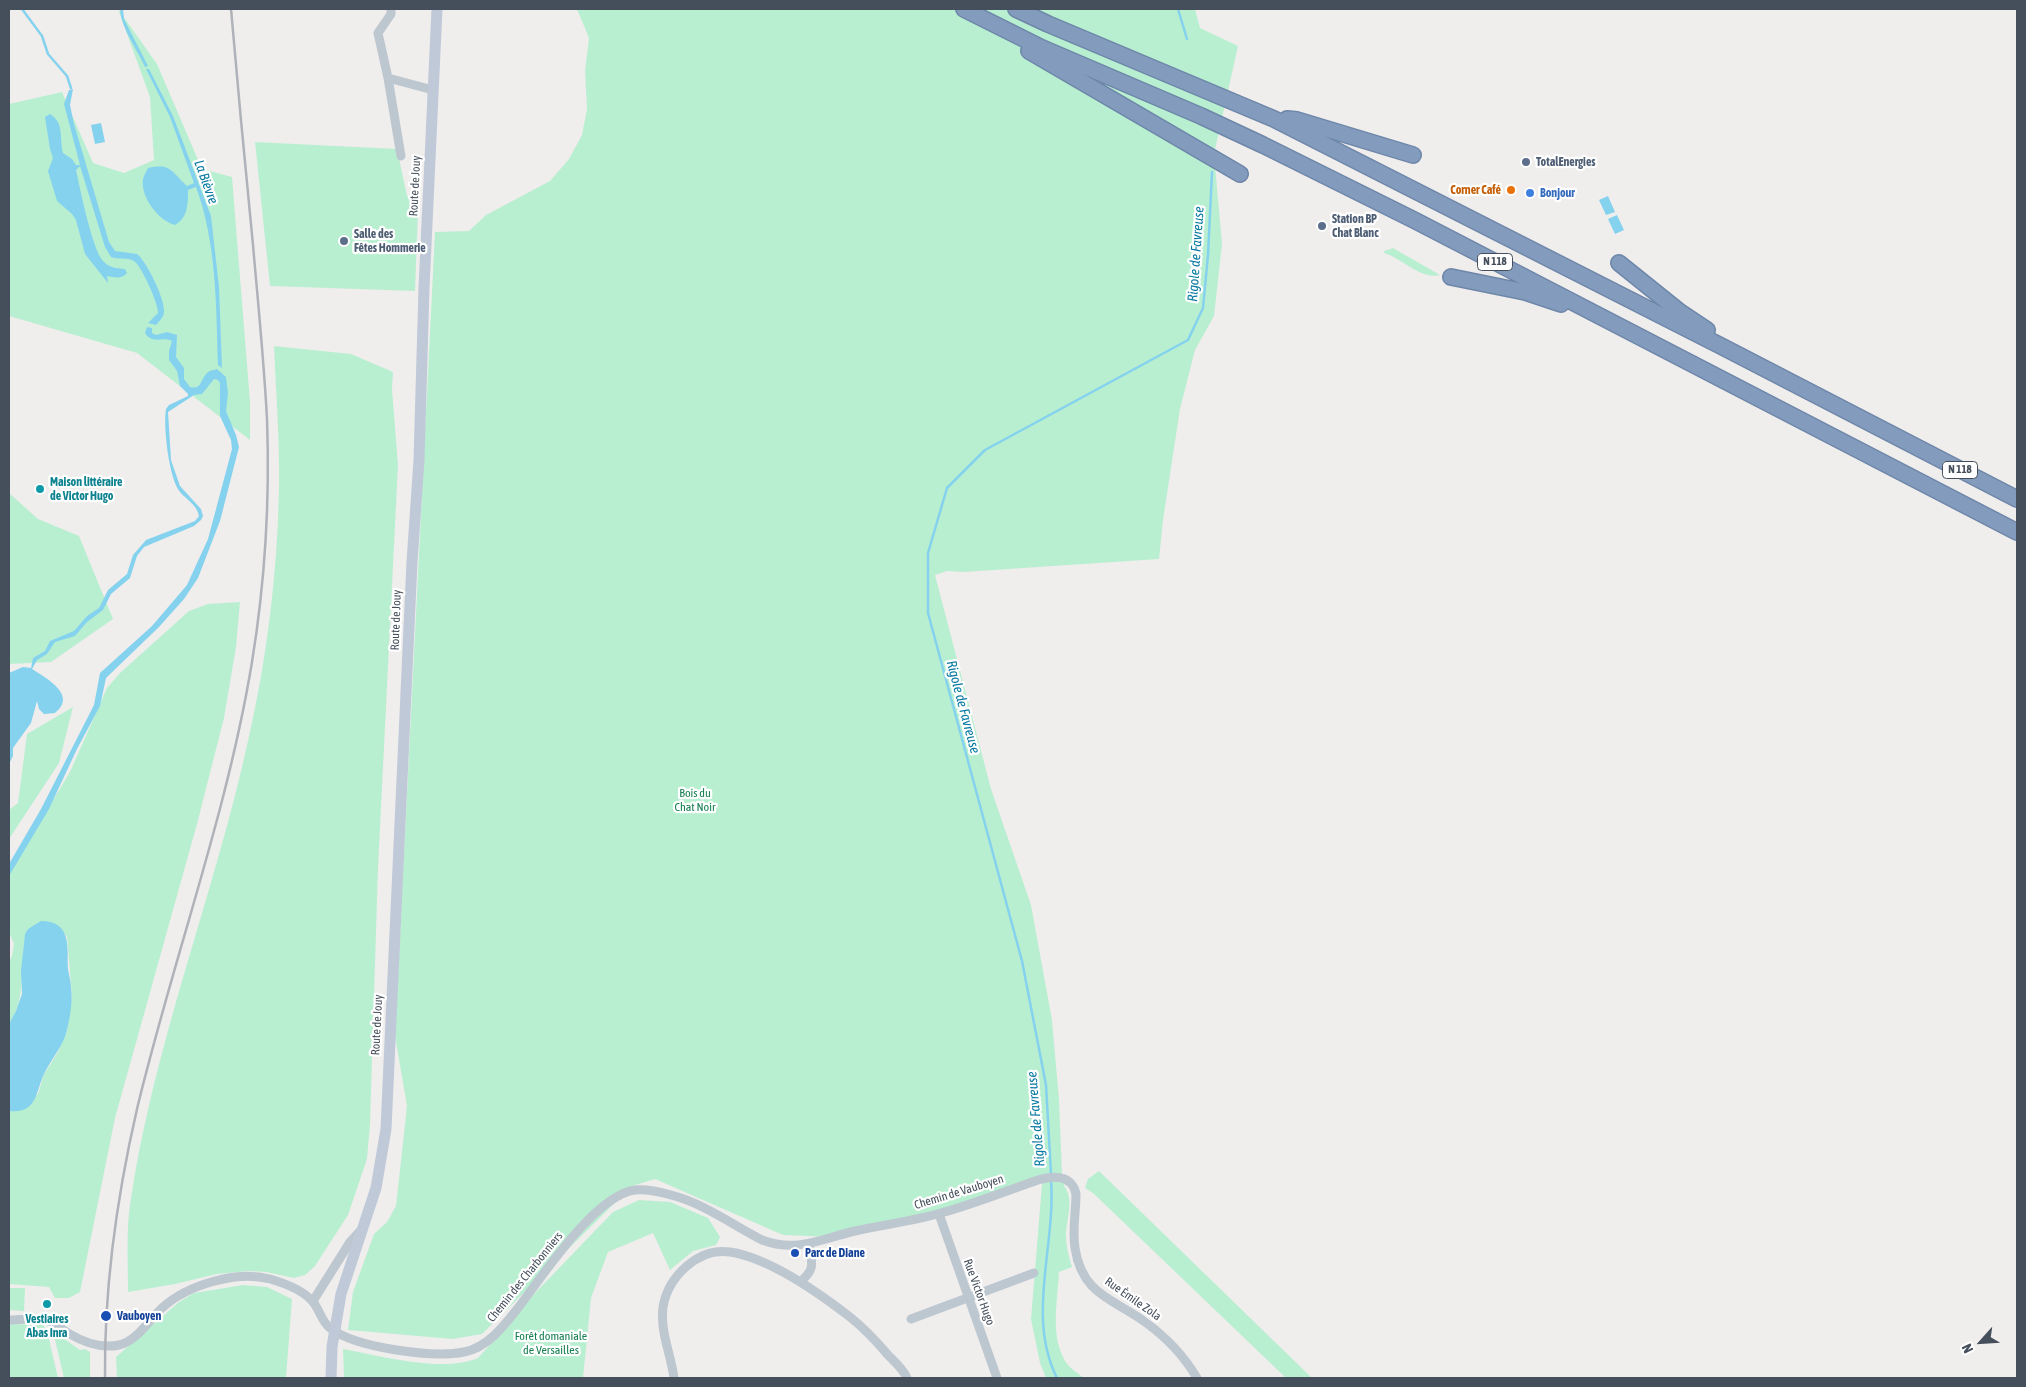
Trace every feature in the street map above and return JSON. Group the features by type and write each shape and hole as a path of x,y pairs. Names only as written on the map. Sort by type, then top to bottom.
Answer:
{"highway":[{"name":"N 118","path":"964,9 998,27 1263,145 1414,220 2017,532"},
{"name":"N 118","path":"1016,9 1274,118 2017,499"},
{"path":"998,27 1013,42 1240,174"},
{"path":"1274,118 1297,120 1413,155"},
{"path":"1619,263 1680,312 1709,331 1721,346"},
{"path":"1451,277 1524,292 1558,304 1573,302"}],"main road":[{"name":"Route de Jouy","path":"331,1378 334,1331 341,1294 376,1188 386,1129 411,572 419,460 424,288 437,9"}],"street":[{"path":"391,9 391,14 378,32 401,156"},
{"path":"388,78 433,90"},
{"name":"Chemin de Vauboyen","path":"832,1237 939,1214 1055,1177"},
{"name":"Rue Émile Zola","path":"1055,1177 1073,1185 1076,1194 1075,1247 1083,1273 1104,1297 1160,1334 1181,1356 1197,1378"},
{"name":"Chemin des Charbonniers","path":"334,1331 349,1338 403,1351 451,1354 465,1352 480,1346 488,1341 511,1317 570,1240 596,1213 607,1203 635,1190 671,1195 693,1203 755,1237 774,1245 809,1245 832,1237"},
{"name":"Rue Victor Hugo","path":"939,1214 997,1378"},
{"name":"Route de Jouy","path":"313,1301 350,1242 362,1230"},
{"path":"800,1282 813,1266 809,1245"},
{"path":"674,1378 672,1359 665,1344 663,1332 663,1306 669,1290 683,1269 706,1255 728,1252 745,1256 800,1282 851,1318 882,1348 908,1378"},
{"path":"911,1319 1034,1273"},
{"path":"9,1320 46,1320 84,1342 111,1345 121,1344 136,1336 163,1307 180,1294 208,1283 243,1277 270,1279 300,1292 313,1301 324,1322 334,1331"}],"green space":[{"path":"118,9 157,64 202,169 232,177 250,402 250,440 137,353 9,316 9,104 62,92 93,163 124,173 154,160 150,97"},
{"name":"Bois du Chat Noir","path":"577,9 1195,9 1200,28 1238,46 1214,154 1222,244 1214,316 1195,350 1180,409 1159,559 963,572 947,571 935,575 991,789 1031,905 1052,1020 1059,1100 1062,1175 955,1209 832,1237 783,1235 655,1179 632,1186 482,1334 453,1339 348,1330 353,1292 374,1234 387,1222 396,1206 407,1106 395,1036 435,232 469,231 486,215 550,181 569,159 582,135 587,109 585,71 589,38"},
{"path":"255,142 397,149 407,196 418,210 415,291 270,286"},
{"path":"1393,248 1440,275 1433,276 1418,272 1384,253 1384,251"},
{"path":"274,346 351,354 393,372 392,389 398,465 378,868 370,1124 367,1159 348,1215 315,1266 305,1275 294,1278 266,1272 248,1271 217,1274 128,1292 129,1216 140,1146 168,1029 234,799 255,710 266,648 276,554 279,491"},
{"path":"9,493 38,519 79,536 113,619 51,662 9,664"},
{"path":"240,602 236,647 224,718 197,824 115,1118 80,1292 69,1298 55,1298 49,1287 9,1284 9,1111 38,1094 44,1074 58,1052 67,1031 72,996 67,937 58,926 52,923 28,929 24,944 19,1001 9,1024 9,962 14,944 9,932 9,873 70,772 107,688 120,673 189,611 208,604"},
{"path":"73,707 59,763 9,839 9,810 18,803 27,734"},
{"path":"1099,1171 1312,1378 1286,1378 1093,1193 1085,1188 1088,1179"},
{"path":"1057,1180 1065,1183 1064,1186 1069,1197 1066,1240 1072,1267 1059,1272 1056,1316 1057,1338 1066,1362 1084,1378 1046,1378 1040,1363 1031,1319 1042,1184 1047,1181"},
{"name":"Forêt domaniale de Versailles","path":"639,1200 670,1202 708,1218 720,1237 716,1245 693,1251 670,1270 653,1233 608,1252 591,1298 583,1378 344,1378 343,1349 429,1364 447,1364 478,1358 537,1291 613,1212"},
{"path":"243,1285 267,1287 292,1299 286,1378 117,1378 116,1357 179,1302 194,1293"},
{"path":"9,1288 25,1288 24,1311 9,1310"},
{"path":"9,1324 43,1325 47,1331 58,1378 9,1378"},
{"path":"53,1331 80,1350 85,1349 90,1352 90,1378 64,1378"}],"water":[{"path":"120,9 123,9 124,19 148,66 145,67 123,24"},
{"path":"146,69 149,69 173,116 211,216 219,287 222,368 218,365 216,298 212,253 203,209 196,187 188,190 185,215 175,225 163,219 157,213 144,193 143,179 148,168 167,168 187,186 194,183 170,117"},
{"path":"73,89 70,105 74,124 109,242 115,251 137,254 150,272 164,306 163,316 156,325 148,323 158,313 158,309 141,270 134,261 111,257 105,247 80,166 76,170 87,218 99,254 108,265 125,269 127,273 125,275 122,277 107,276 108,283 85,254 76,220 57,201 48,171 53,158 45,117 50,114 58,122 63,153 72,159 76,165 80,165 64,104 69,90"},
{"path":"101,123 105,142 95,144 91,125"},
{"path":"1608,196 1615,212 1606,215 1599,200"},
{"path":"1617,215 1624,230 1615,234 1608,219"},
{"path":"147,327 152,328 152,333 156,335 167,332 177,335 176,357 184,368 184,379 190,387 199,386 207,373 212,370 217,369 226,377 228,393 226,411 239,447 220,521 198,578 184,599 159,627 106,678 100,706 77,749 49,809 9,876 9,864 41,809 94,705 100,673 152,626 187,585 208,539 232,449 231,440 220,416 220,383 218,380 214,379 202,394 194,395 168,412 171,460 180,486 201,509 203,516 194,526 144,547 137,556 130,578 111,594 103,610 87,622 75,636 55,642 47,654 37,660 32,669 57,688 62,694 63,700 55,713 44,714 39,709 37,701 31,723 13,748 13,756 9,764 9,673 23,667 31,668 33,658 45,651 50,641 74,631 87,616 99,608 108,590 127,574 133,555 146,540 195,521 199,516 194,506 180,492 176,485 170,465 166,439 166,409 169,405 188,396 188,394 180,386 177,371 169,360 172,341 151,339 145,333"},
{"path":"41,921 58,925 66,937 72,993 70,1014 65,1036 44,1074 31,1105 19,1111 10,1111 9,1024 22,994 21,971 25,934 28,929"}],"waterway":[{"path":"22,9 42,36 48,54 67,76 71,88"},
{"name":"Rigole de Favreuse","path":"1178,9 1187,39"},
{"name":"Rigole de Favreuse","path":"1051,1174 1046,1085 1022,961 928,613 928,553 947,488 985,450 1188,340 1203,308 1212,172"},
{"name":"Rigole de Favreuse","path":"1051,1180 1050,1230 1043,1306 1048,1354 1057,1378"}],"railway":[{"path":"105,1378 109,1276 123,1175 151,1053 229,775 252,662 266,541 267,419 261,332 231,9"}],"place":[{"name":"TotalEnergies","path":"1526,162"},
{"name":"Corner Café","path":"1511,190"},
{"name":"Bonjour","path":"1530,193"},
{"name":"Station BP Chat Blanc","path":"1322,226"},
{"name":"Salle des Fêtes Hommerie","path":"344,241"},
{"name":"Maison littéraire de Victor Hugo","path":"40,489"},
{"name":"Parc de Diane","path":"795,1253"},
{"name":"Vestiaires Abas Inra","path":"47,1304"},
{"name":"Vauboyen","path":"106,1316"}],"water label":[{"name":"La Bièvre","path":"206,182"}]}
